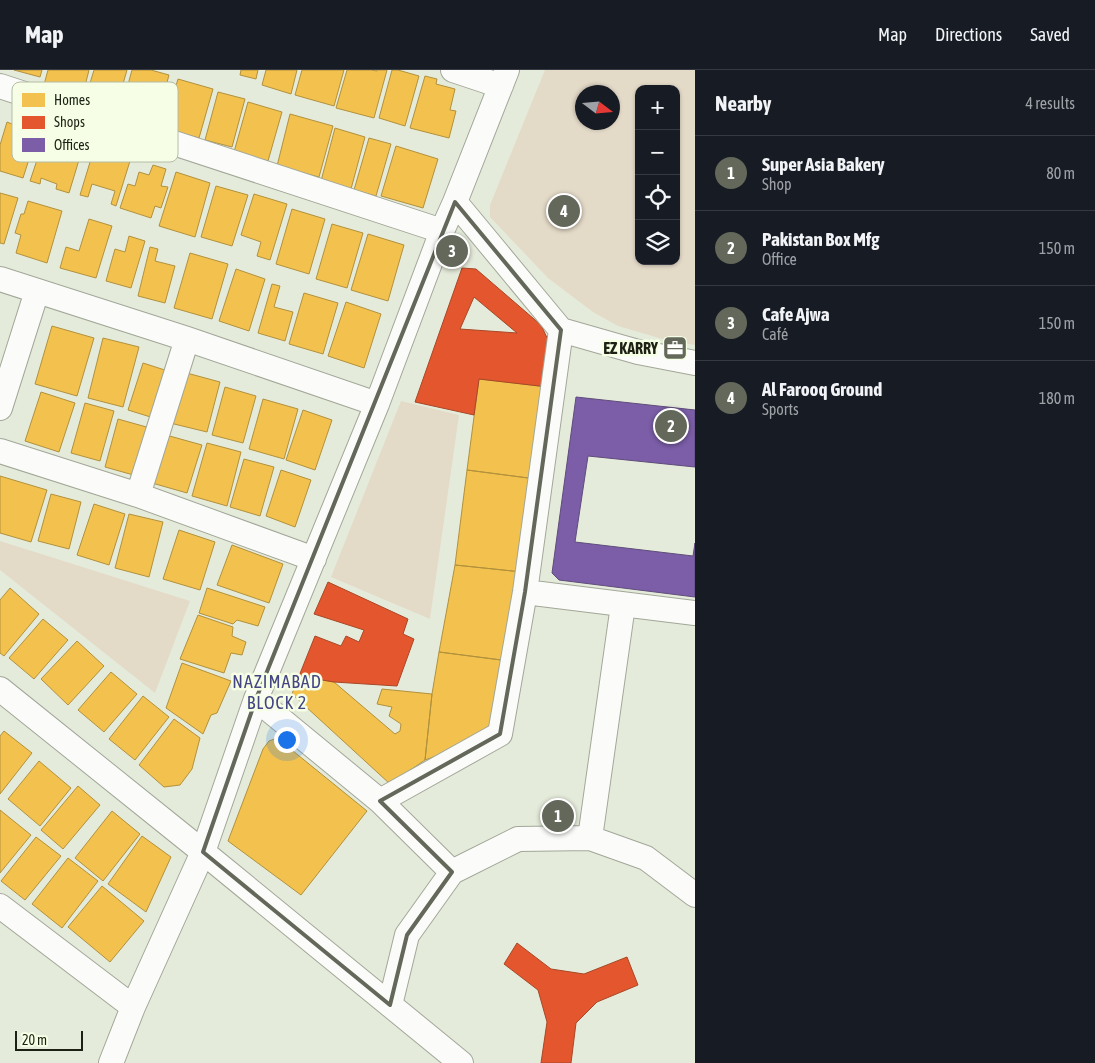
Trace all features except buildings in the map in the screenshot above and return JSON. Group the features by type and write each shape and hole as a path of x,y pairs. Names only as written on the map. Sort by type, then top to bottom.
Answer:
{"street":[{"path":"111,1063 133,1007 203,852 256,699 377,404 442,231 504,78 453,70"},
{"path":"0,86 12,90"},
{"path":"178,144 442,231"},
{"path":"455,202 561,330 638,352 695,363"},
{"path":"0,279 187,338 377,404"},
{"path":"0,408 37,292"},
{"path":"380,801 500,734 526,592 561,330"},
{"path":"138,495 187,338"},
{"path":"0,451 138,495 314,559"},
{"path":"526,592 695,614"},
{"path":"590,838 623,605"},
{"path":"0,689 461,1063"},
{"path":"256,699 380,801 452,872"},
{"path":"390,1005 406,935 452,872 518,840 590,838 646,858 695,895"},
{"path":"0,906 133,1007"}],"highlighted area":[{"path":"455,202 561,330 525,592 500,734 380,801 452,872 407,935 390,1005 203,852 256,699"}],"shaded area":[{"path":"545,70 695,70 695,345 666,340 618,326 593,312 548,278 490,217 490,205"},
{"path":"401,401 459,415 430,619 331,577"},
{"path":"0,541 190,601 155,693 0,570"}],"place":[{"name":"Al Farooq Ground","path":"564,211"},
{"name":"Cafe Ajwa","path":"452,251"},
{"name":"EZ KARRY","path":"675,348"},
{"name":"Pakistan Box Mfg","path":"671,426"},
{"name":"Super Asia Bakery","path":"558,816"}],"district":[{"name":"NAZIMABAD BLOCK 2","path":"277,692"}]}
